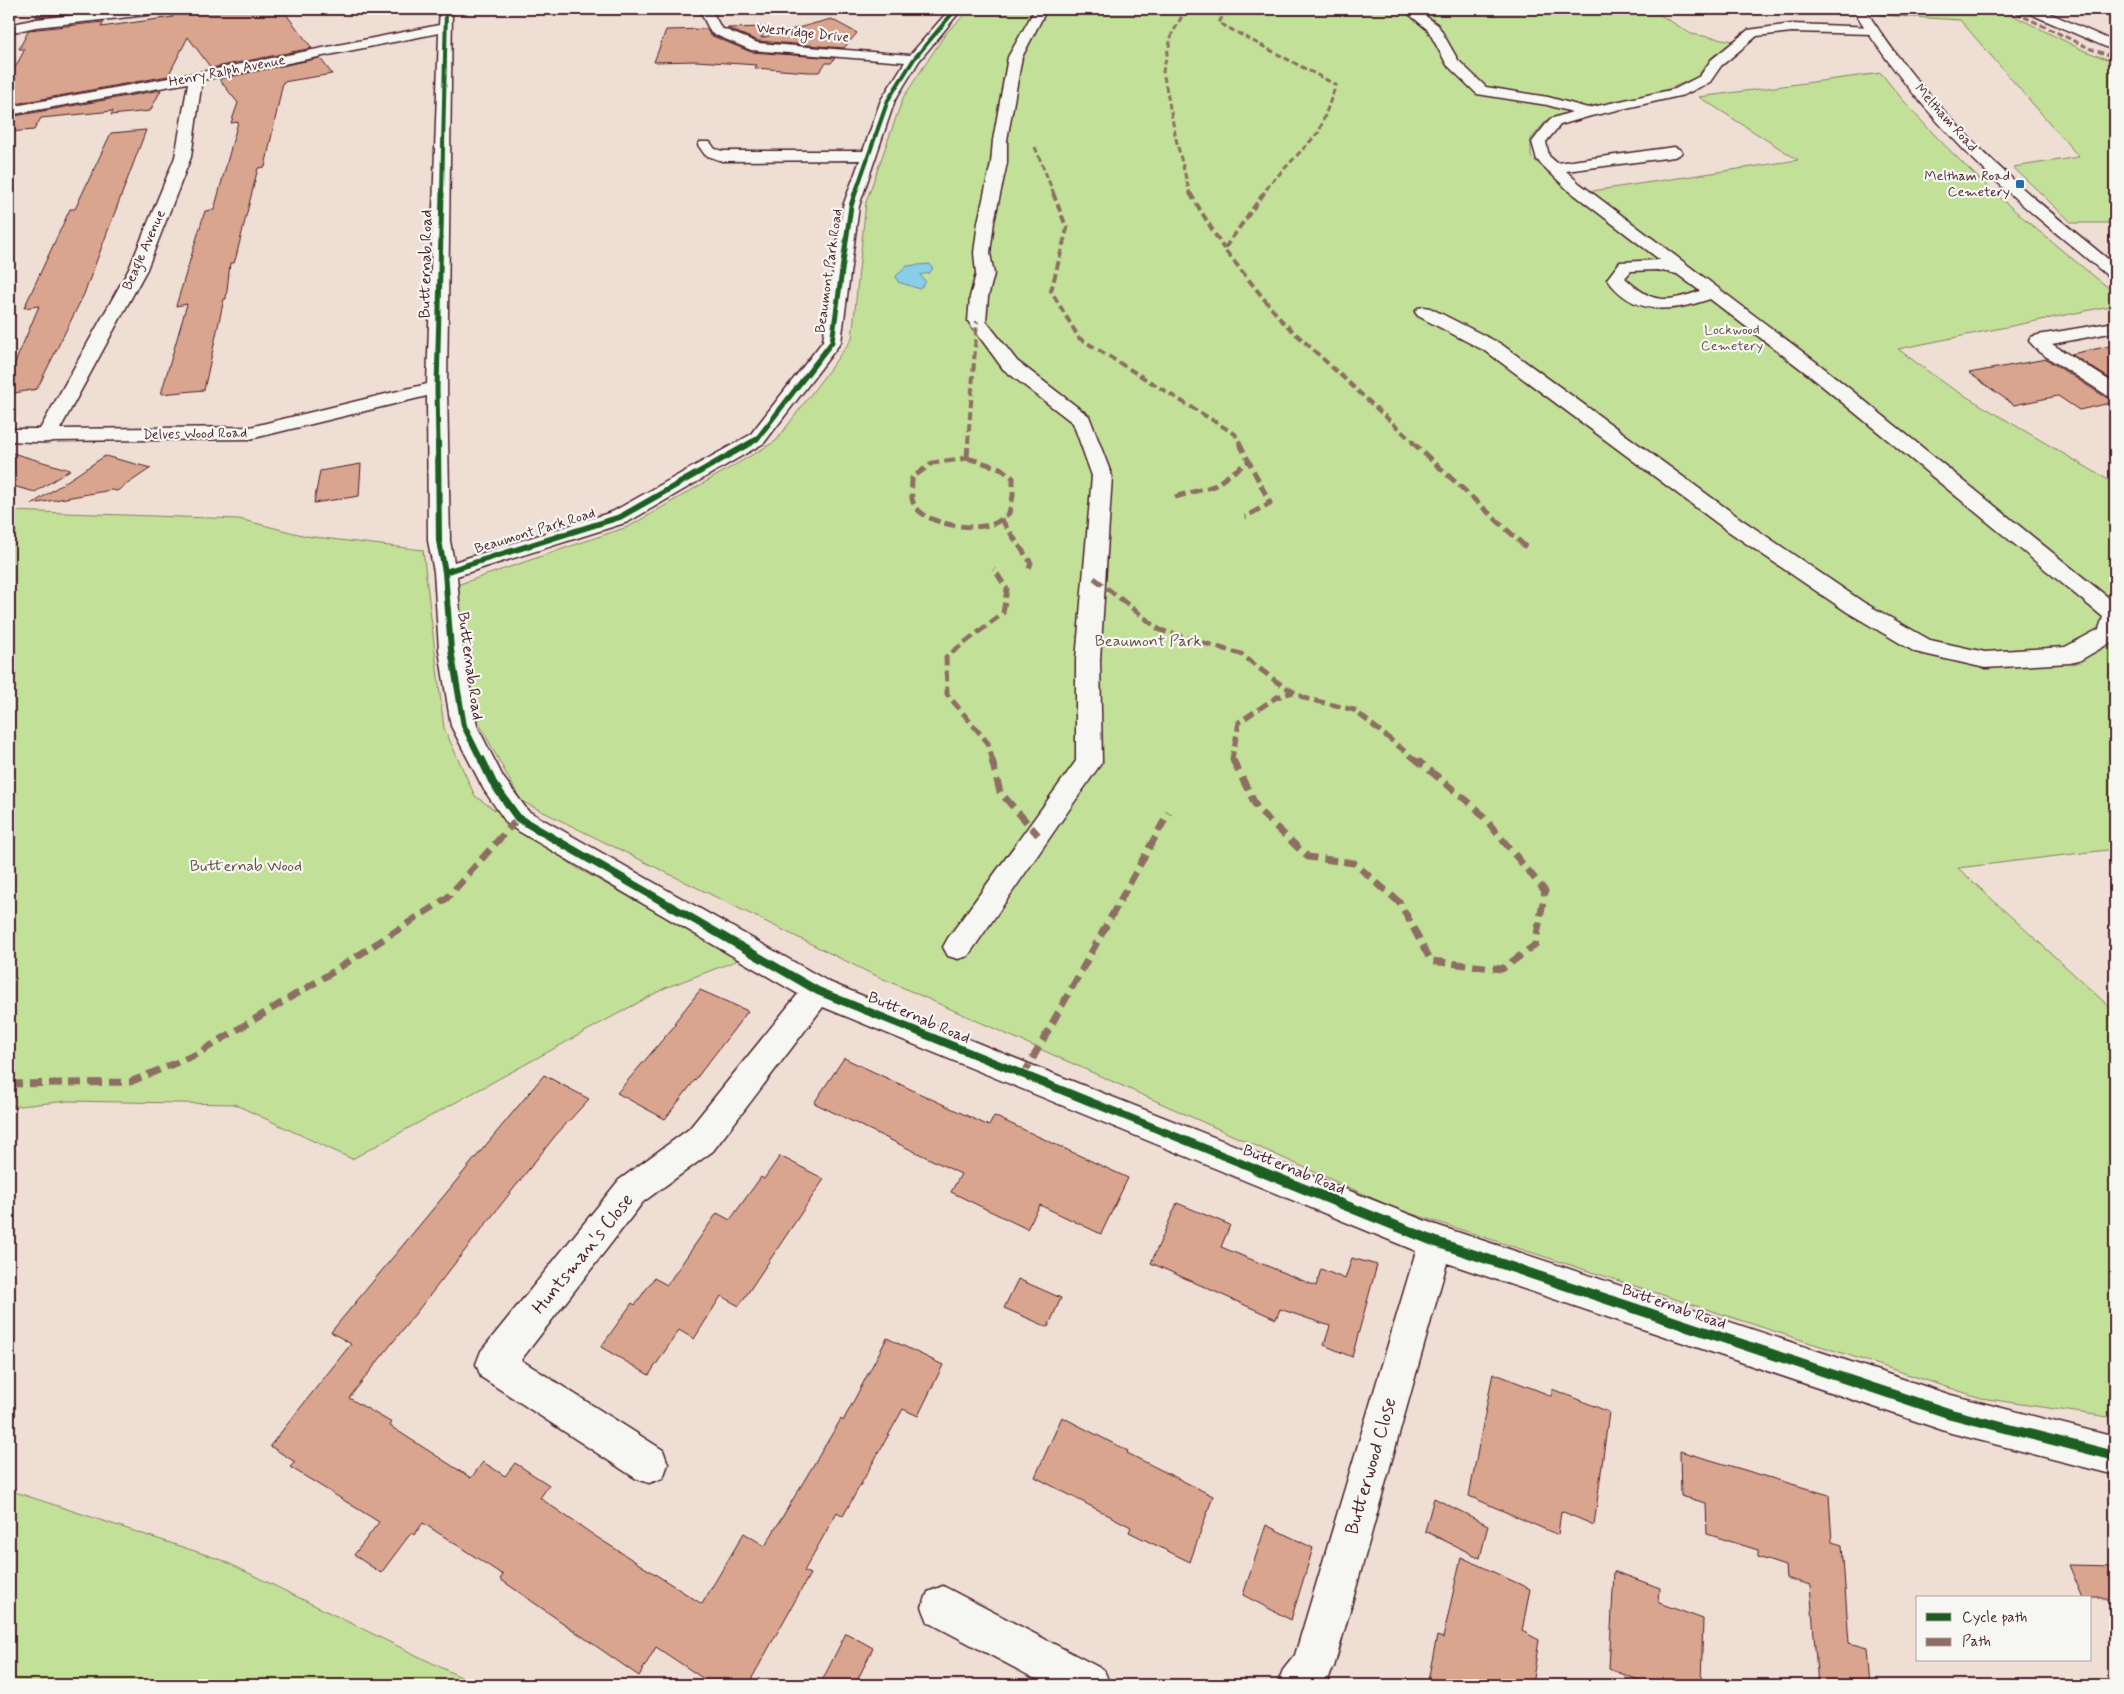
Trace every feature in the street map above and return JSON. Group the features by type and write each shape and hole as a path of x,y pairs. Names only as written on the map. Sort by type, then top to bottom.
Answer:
{"street":[{"name":"Westridge Drive","path":"705,9 716,30 756,47 914,60"},
{"name":"Beaumont Park Road","path":"444,572 620,517 757,439 832,342 851,206 888,100 914,60 956,9"},
{"path":"958,947 1089,762 1088,660 1102,476 1082,420 1010,364 977,321 979,297 985,274 982,253 986,222 999,162 1000,140 1015,57 1041,9"},
{"path":"1409,9 1433,28 1452,62 1482,91 1548,102 1588,112"},
{"name":"Meltham Road","path":"1859,9 1872,30 1933,108 2012,187 2115,273"},
{"path":"2030,9 2115,47"},
{"path":"9,29 36,23 148,11"},
{"name":"Henry Ralph Avenue","path":"9,111 196,77 446,18"},
{"name":"Butternab Road","path":"446,18 437,388 439,542 444,572 451,650 464,726 493,782 518,818 818,991 1023,1076 1436,1242 1951,1414 2115,1456"},
{"path":"1424,312 1494,348 1733,524 1855,607 1923,646 1985,660 2070,655 2110,633 2115,615 1848,397 1573,186 1542,157 1539,142 1555,122 1588,112 1679,92 1705,79 1716,63 1753,33 1792,28 1872,30"},
{"path":"2095,38 2115,37"},
{"name":"Beagle Avenue","path":"45,437 138,269 182,157 196,77"},
{"path":"705,146 710,152 722,156 869,155"},
{"path":"1554,168 1674,152"},
{"path":"1680,269 1657,265 1626,266 1616,279 1638,298 1658,304 1689,301 1711,293"},
{"path":"2115,327 2038,341 2115,392"},
{"name":"Delves Wood Road","path":"9,436 250,433 437,388"},
{"name":"Huntsman's Close","path":"649,1464 494,1364 632,1192 700,1140 818,991"},
{"name":"Butterwood Close","path":"1298,1685 1313,1667 1436,1242"},
{"path":"943,1607 1089,1685"}],"green space":[{"name":"Beaumont Park","path":"971,9 1651,9 1691,34 1734,41 1712,57 1697,77 1669,89 1548,119 1531,139 1531,157 1572,194 1798,160 1699,97 1881,73 1934,134 1991,190 2115,293 2115,305 1898,349 1945,384 2115,484 2115,849 1958,868 2115,1012 2115,1418 1981,1398 1397,1209 868,972 521,801 475,716 457,585 630,526 776,441 852,339 866,202 903,98 946,33"},
{"path":"1875,9 2000,9 2085,51 2115,62 2115,223 2072,223 2013,167 2079,157 1960,20 1880,15"},
{"name":"Butternab Wood","path":"9,511 239,519 306,536 423,550 444,728 475,796 577,868 741,959 665,988 352,1159 234,1104 68,1101 9,1107"},
{"path":"9,1490 222,1560 477,1685 9,1685"}],"water":[{"path":"930,264 933,269 929,273 920,275 926,282 920,289 898,282 896,276 907,266"}],"building":[{"path":"41,9 110,9 36,17"},
{"path":"167,9 282,9 312,48 211,68 188,37 168,76 9,105 9,79 25,49 19,49 29,30 104,22 101,27 173,17"},
{"path":"831,19 857,33 844,48 758,41 727,28 767,27 761,38"},
{"path":"707,29 710,35 751,52 835,58 831,63 826,63 819,72 755,68 757,65 696,61 654,62 666,30"},
{"path":"320,58 332,74 283,82 265,167 258,168 236,257 234,263 230,263 226,299 224,299 204,390 161,394 187,304 176,306 205,211 214,210 238,122 231,123 238,103 219,79"},
{"path":"161,90 150,111 111,115 113,111 41,118 34,130 9,132 9,117"},
{"path":"146,130 84,294 37,389 9,394 9,377 39,306 24,308 70,209 75,209 111,133"},
{"path":"2115,345 2115,382 2071,354"},
{"path":"2046,359 2107,398 2115,400 2115,402 2079,410 2058,396 2014,405 1969,373"},
{"path":"9,452 70,470 35,492 9,485"},
{"path":"105,456 151,468 117,491 111,490 32,504"},
{"path":"361,464 359,496 314,503 320,471"},
{"path":"700,990 748,1011 665,1119 617,1093 676,1024 674,1023"},
{"path":"844,1058 989,1126 994,1116 1128,1178 1101,1234 1040,1205 1027,1229 951,1192 961,1174 814,1103"},
{"path":"544,1075 589,1099 555,1136 349,1398 392,1423 390,1426 471,1478 483,1462 505,1476 515,1463 549,1485 540,1498 595,1536 702,1604 744,1533 765,1546 841,1419 843,1421 887,1338 943,1365 918,1416 903,1409 843,1516 837,1512 804,1571 810,1574 748,1685 713,1685 656,1647 639,1676 500,1579 503,1575 423,1523 414,1535 411,1533 381,1573 354,1555 379,1522 290,1467 295,1462 270,1446 351,1344 331,1332"},
{"path":"780,1156 824,1179 739,1306 721,1296 694,1339 679,1330 649,1375 601,1347 632,1303 635,1305 654,1278 667,1285 717,1213 730,1220 761,1177 764,1179"},
{"path":"1177,1203 1230,1225 1221,1247 1316,1286 1321,1269 1345,1279 1352,1258 1377,1265 1352,1357 1324,1345 1330,1326 1280,1309 1276,1319 1151,1263"},
{"path":"1018,1279 1061,1298 1048,1327 1004,1308"},
{"path":"1493,1373 1552,1396 1552,1389 1609,1412 1594,1525 1561,1511 1558,1535 1469,1496"},
{"path":"1062,1417 1128,1451 1127,1453 1213,1496 1190,1562 1129,1532 1131,1527 1035,1477"},
{"path":"1680,1451 1829,1495 1832,1542 1842,1545 1849,1643 1867,1648 1870,1685 1818,1685 1810,1585 1786,1578 1785,1566 1758,1557 1758,1550 1707,1534 1706,1503 1681,1496"},
{"path":"1434,1498 1488,1525 1480,1558 1425,1531"},
{"path":"1266,1525 1313,1548 1291,1620 1243,1595"},
{"path":"1461,1557 1530,1589 1522,1631 1539,1640 1532,1685 1427,1685 1437,1636 1443,1638"},
{"path":"2069,1565 2115,1566 2115,1598 2082,1596"},
{"path":"1614,1571 1660,1588 1659,1603 1703,1619 1701,1685 1652,1685 1609,1669"},
{"path":"846,1633 873,1648 855,1685 820,1685"}],"marked path":[{"path":"1186,9 1172,34 1163,71 1176,139 1189,192 1224,249"},
{"path":"1226,9 1219,23 1336,85 1319,132 1270,184 1224,249 1281,320 1529,550"},
{"path":"2008,9 2091,49 2115,57"},
{"path":"1035,147 1067,229 1051,291 1079,338 1235,434 1270,503 1245,517"},
{"path":"967,458 977,321"},
{"path":"967,458 1000,468 1013,478 1013,496 1009,513 994,524 963,526 939,521 920,512 913,502 912,478 932,463 967,458"},
{"path":"1175,497 1214,486 1249,461"},
{"path":"1001,519 1031,563 1027,573"},
{"path":"994,569 1007,589 1003,613 946,657 947,694 988,743 1000,792 1038,835"},
{"path":"1094,578 1160,630 1241,654 1277,682 1304,698 1354,710 1477,809 1545,891 1535,945 1502,969 1431,961 1400,903 1354,863 1308,857 1258,810 1232,759 1239,722 1277,697 1293,692"},
{"path":"1023,1076 1169,812"},
{"path":"9,1084 130,1082 197,1054 331,973 447,898 518,818"}],"cycle path":[{"path":"446,9 437,388 439,541 445,572 451,650 464,726 493,783 518,818 818,991 1023,1076 1436,1242 1951,1414 2115,1456"},
{"path":"445,572 620,517 757,439 832,342 851,206 888,100 914,59 956,9"}],"place":[{"name":"Meltham Road Cemetery","path":"2020,184"}],"park label":[{"name":"Lockwood Cemetery","path":"1732,338"}]}
